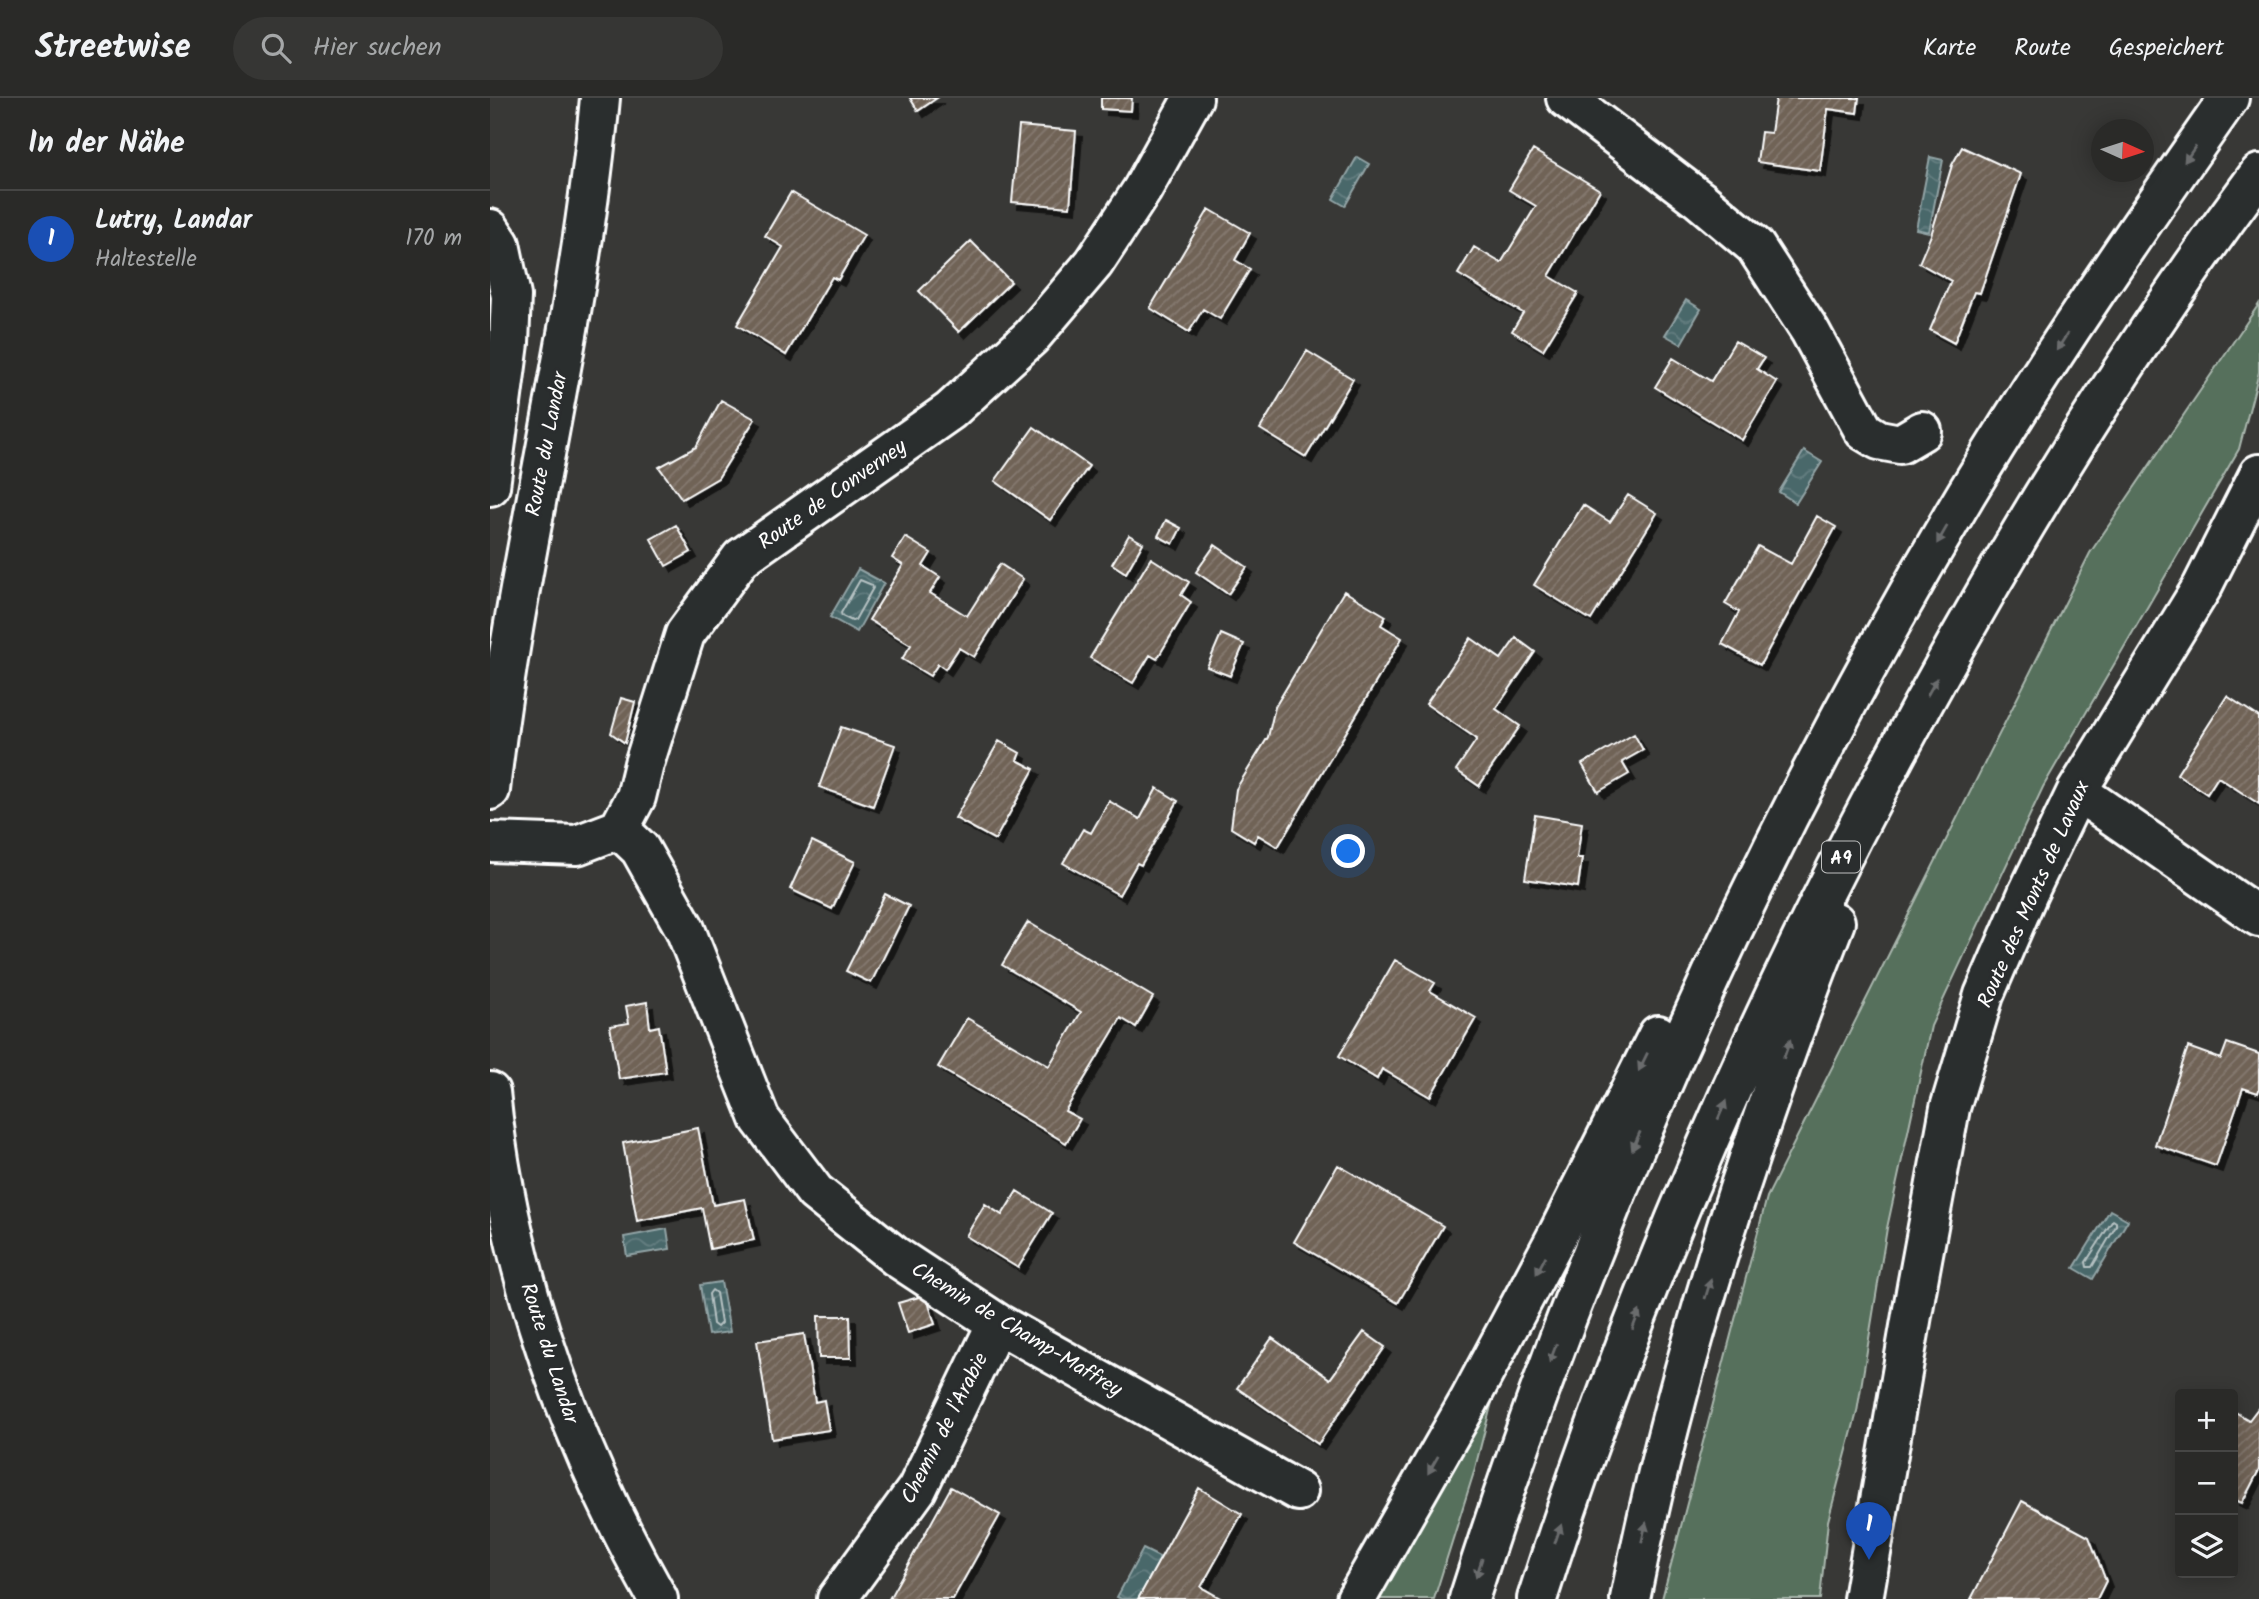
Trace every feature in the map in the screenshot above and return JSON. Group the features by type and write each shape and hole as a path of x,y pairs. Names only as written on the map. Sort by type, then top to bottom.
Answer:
{"main road":[{"name":"Route du Landar","path":"490,790 517,598 593,180 600,98"},
{"name":"Route de Converney","path":"620,829 636,797 643,764 685,634 741,558 950,411 1031,337 1094,263 1142,190 1193,98"},
{"path":"1566,98 1755,246 1810,331 1864,430 1879,440 1900,444 1922,431"},
{"path":"1469,1599 1538,1392 1627,1162 1732,930 1824,748 1892,622 2031,390 2111,267 2229,98"},
{"name":"A9","path":"1537,1599 1609,1389 1672,1228 1735,1079 1824,890 1981,597 2068,452 2167,302 2259,174"},
{"path":"490,229 500,244 511,296 509,342 490,486"},
{"name":"Route des Monts de Lavaux","path":"1863,1599 1950,1108 1984,995 2028,893 2077,792 2202,587 2259,474"},
{"path":"1630,1599 1668,1433 1698,1322 1763,1113 1910,727"},
{"path":"1356,1599 1469,1401 1559,1232 1648,1052 1824,748"},
{"path":"2077,792 2259,917"},
{"path":"490,842 577,845 620,829"},
{"name":"Chemin de Champ-Maffrey","path":"620,829 640,849 685,929 761,1119 815,1192 895,1256 997,1322 1298,1491"},
{"name":"Route du Landar","path":"490,1092 508,1210 530,1301 555,1376 594,1475 658,1599"},
{"name":"Chemin de l'Arabie","path":"837,1599 917,1489 997,1322"}],"green space":[{"path":"2259,304 2259,372 2239,449 2043,787 1931,1026 1887,1228 1857,1412 1828,1521 1820,1599 1662,1599 1767,1197 2090,553"},
{"path":"1483,1398 1492,1402 1474,1472 1434,1599 1367,1599"}],"water":[{"path":"1357,157 1369,164 1345,206 1333,199"},
{"path":"1930,157 1943,160 1929,232 1916,229"},
{"path":"1686,300 1701,309 1681,344 1665,335"},
{"path":"1804,451 1822,462 1796,503 1779,492"},
{"path":"858,569 884,583 857,632 830,617"},
{"path":"2110,1210 2128,1220 2093,1279 2074,1268"},
{"path":"667,1229 670,1249 627,1256 624,1237"},
{"path":"721,1282 730,1332 708,1335 700,1285"},
{"path":"1143,1549 1161,1558 1138,1599 1121,1599 1117,1597"}],"building":[{"path":"910,98 937,98 918,111"},
{"path":"1101,98 1132,98 1131,111 1101,109"},
{"path":"1776,98 1859,98 1857,113 1828,109 1820,171 1757,162 1761,132 1771,133"},
{"path":"1019,126 1076,131 1070,207 1012,202"},
{"path":"1962,147 2021,174 1980,293 1974,292 1954,343 1930,330 1951,281 1919,263 1931,235 1952,165"},
{"path":"1533,150 1600,190 1549,276 1578,293 1543,350 1512,331 1523,313 1458,274 1474,247 1501,263 1536,206 1509,190"},
{"path":"791,192 864,235 838,280 832,277 786,355 737,325 783,247 765,236"},
{"path":"1209,209 1250,233 1235,260 1250,269 1220,319 1203,309 1189,332 1150,308"},
{"path":"971,241 1011,282 959,332 919,291"},
{"path":"1735,341 1764,358 1757,369 1777,382 1742,440 1655,387 1673,358 1711,381"},
{"path":"1307,351 1353,379 1306,457 1260,429"},
{"path":"721,400 755,419 718,478 682,499 659,467 696,447"},
{"path":"1034,427 1089,466 1050,520 995,481"},
{"path":"1628,495 1657,513 1591,620 1534,585 1583,505 1610,522"},
{"path":"1817,516 1836,527 1760,665 1722,644 1739,612 1725,604 1758,546 1791,564"},
{"path":"1166,520 1181,528 1173,544 1158,536"},
{"path":"676,525 691,552 666,566 651,539"},
{"path":"1129,535 1143,543 1126,573 1112,564"},
{"path":"905,537 931,553 923,566 940,577 930,593 967,616 1000,564 1023,579 974,657 959,648 945,669 938,664 930,676 902,659 911,645 869,620 903,565 892,558"},
{"path":"1215,545 1247,567 1228,594 1196,572"},
{"path":"1151,558 1189,582 1181,595 1191,602 1157,659 1150,655 1133,683 1090,658"},
{"path":"1344,591 1386,616 1381,625 1402,638 1278,847 1258,835 1254,842 1231,828 1236,789 1268,737 1275,707"},
{"path":"1221,634 1244,644 1230,676 1207,667"},
{"path":"1471,638 1501,659 1516,638 1535,652 1496,709 1520,726 1479,786 1456,770 1477,739 1426,704"},
{"path":"2227,696 2259,717 2259,804 2218,777 2207,794 2177,774"},
{"path":"621,698 635,702 625,743 611,733"},
{"path":"841,727 895,745 873,806 819,787"},
{"path":"1634,734 1643,750 1622,762 1629,774 1598,792 1582,764"},
{"path":"999,741 1020,753 1017,760 1034,769 995,840 955,818"},
{"path":"1157,788 1178,801 1141,865 1137,863 1119,895 1063,863 1083,829 1091,833 1109,801 1140,819"},
{"path":"1535,815 1582,823 1577,858 1582,858 1578,887 1525,879"},
{"path":"812,841 855,862 832,909 790,889"},
{"path":"885,894 909,906 871,983 846,971"},
{"path":"1028,922 1153,997 1136,1027 1121,1018 1065,1111 1080,1119 1066,1143 938,1067 967,1018 1049,1066 1081,1012 1002,965"},
{"path":"1395,960 1435,983 1430,991 1476,1018 1430,1097 1382,1069 1377,1079 1339,1056"},
{"path":"647,1002 650,1028 659,1026 666,1072 619,1079 610,1026 629,1023 626,1006"},
{"path":"2227,1043 2259,1054 2259,1090 2258,1093 2243,1088 2216,1166 2155,1145 2188,1047 2221,1059"},
{"path":"698,1128 713,1205 745,1199 754,1240 710,1249 702,1208 637,1221 623,1143"},
{"path":"1338,1165 1443,1226 1398,1303 1294,1242"},
{"path":"1017,1191 1052,1213 1018,1268 966,1236 985,1204 1002,1215"},
{"path":"926,1295 935,1324 908,1333 898,1303"},
{"path":"818,1316 850,1316 851,1358 819,1358"},
{"path":"1364,1332 1385,1347 1318,1444 1237,1388 1272,1338 1330,1379"},
{"path":"804,1334 815,1402 824,1400 829,1430 772,1439 757,1341"},
{"path":"2259,1407 2259,1470 2242,1503 2238,1501 2238,1414 2249,1420"},
{"path":"951,1487 1000,1515 953,1599 889,1599"},
{"path":"1199,1488 1242,1514 1201,1587 1222,1599 1138,1599"},
{"path":"2022,1501 2089,1537 2106,1581 2097,1599 1971,1599"}],"place":[{"name":"Lutry, Landar","path":"1869,1560"}]}
